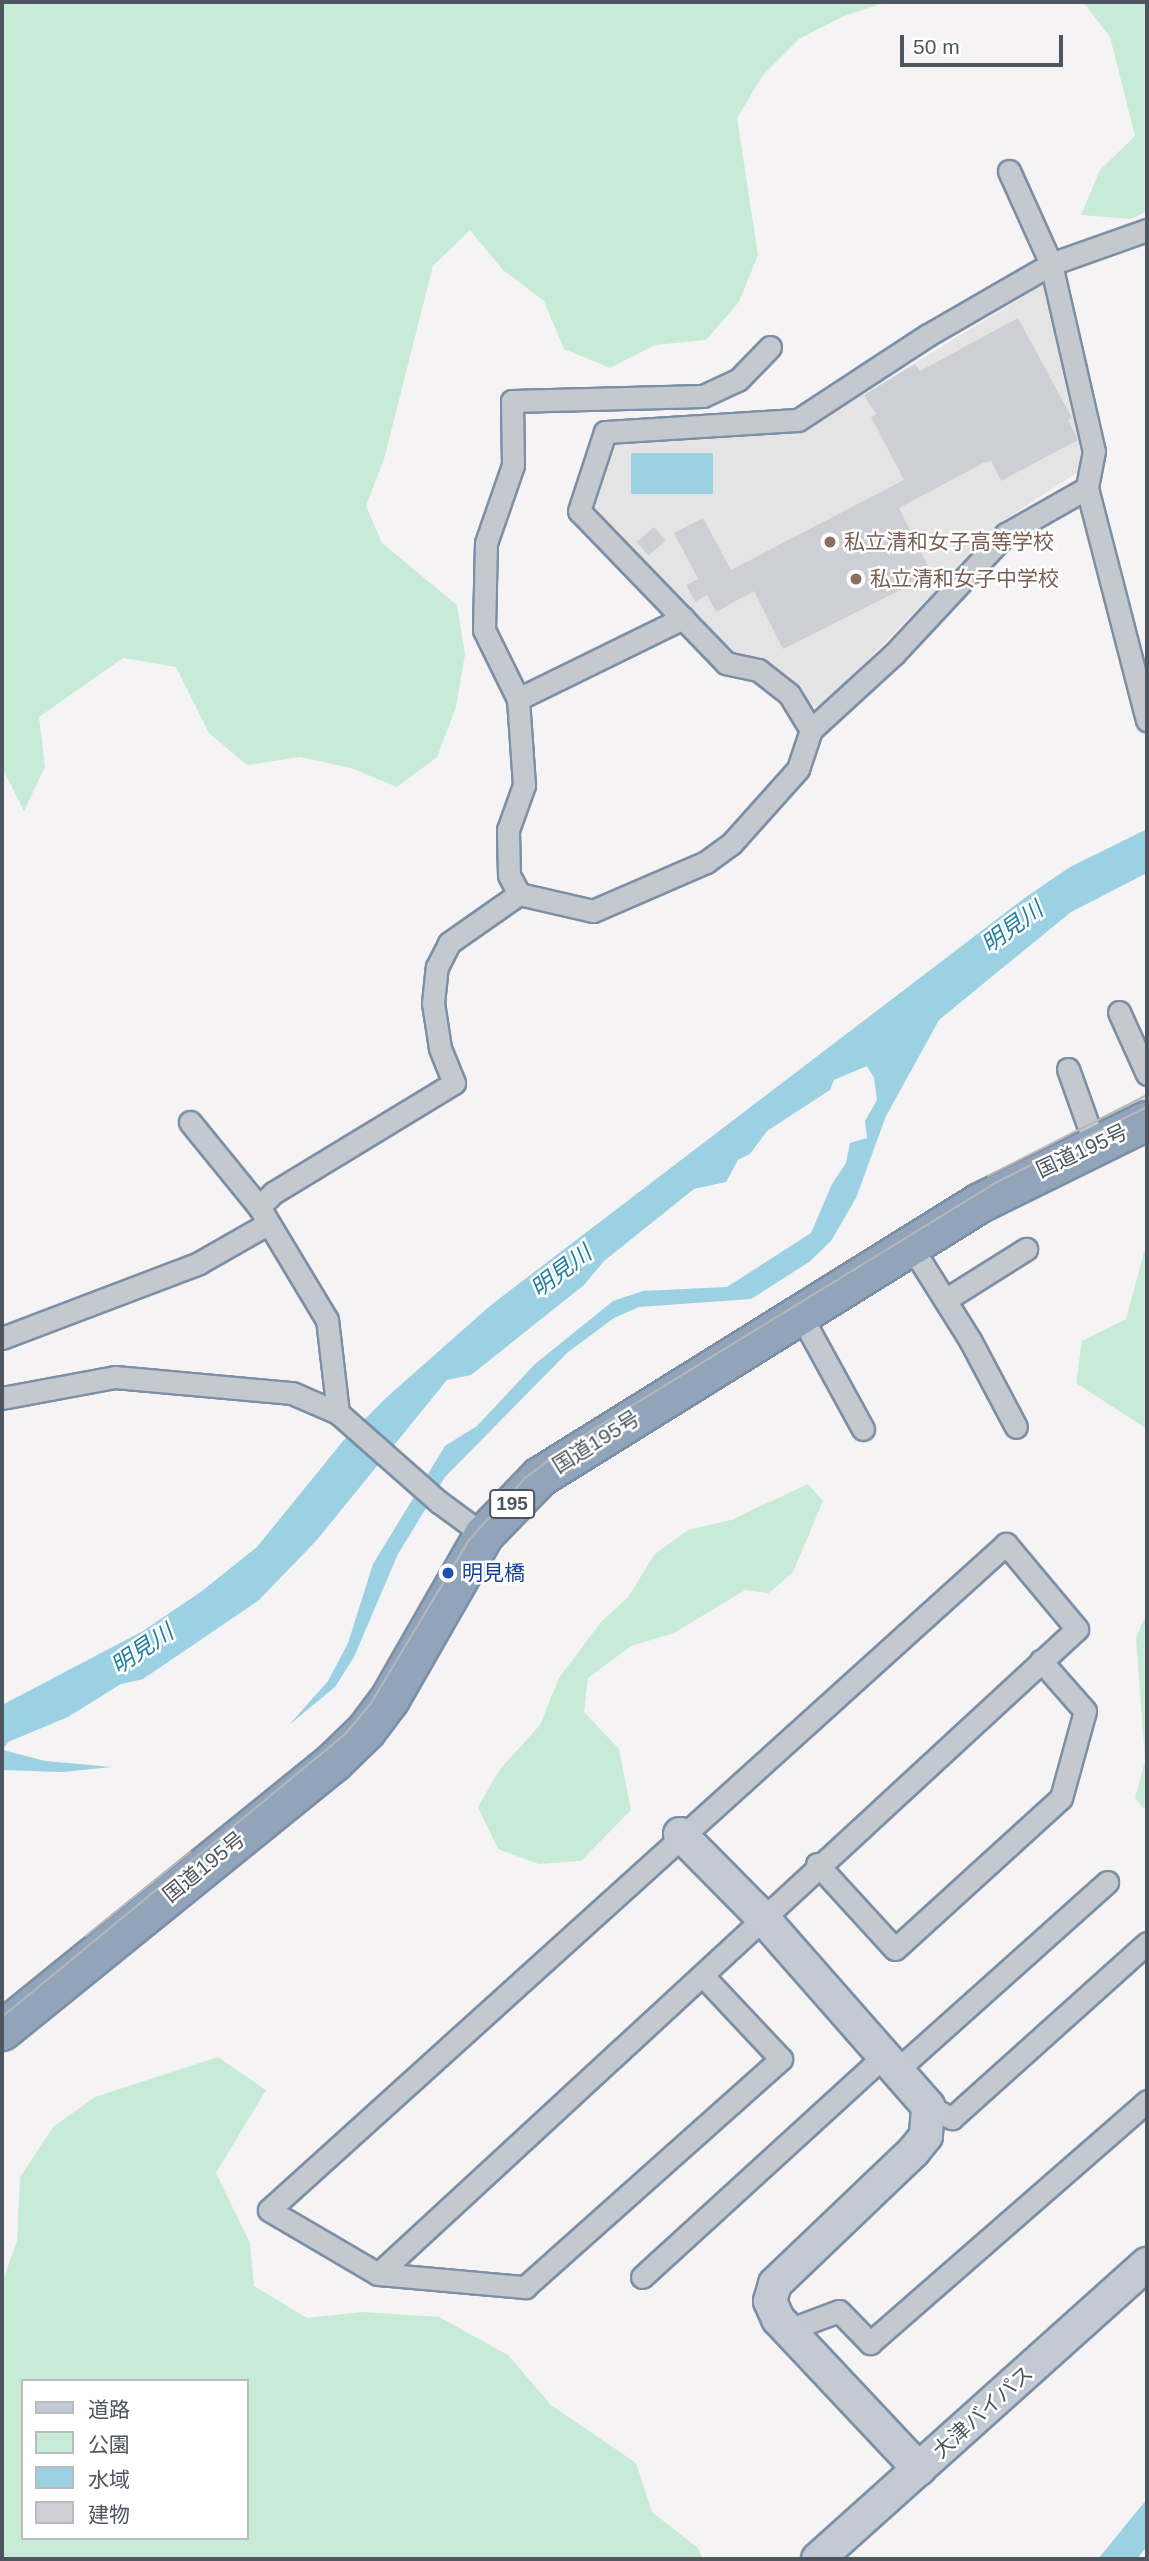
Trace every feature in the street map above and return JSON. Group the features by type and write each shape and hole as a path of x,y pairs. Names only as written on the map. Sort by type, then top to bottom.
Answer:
{"highway":[{"name":"国道195号","path":"2,2031 334,1762 366,1731 390,1699 484,1535 540,1476 1027,1176 1147,1121"}],"street":[{"path":"1009,171 1051,264 1094,451 1087,488 1147,720"},
{"path":"811,730 789,694 758,670 726,663 579,511 605,432 798,420 928,335 1051,264 1147,230"},
{"path":"519,894 509,875 508,830 524,785 518,699 484,629 486,543 513,465 512,401 703,396 738,380 770,347"},
{"path":"2,1338 199,1263 263,1215 273,1193 454,1083 440,1048 433,1003 437,967 449,943 519,894 593,911 706,862 731,844 798,769 811,730 894,654 1006,534 1087,488"},
{"path":"518,699 683,618"},
{"path":"1119,1012 1147,1074"},
{"path":"1068,1069 1095,1145"},
{"path":"190,1122 263,1215 315,1293 327,1320 344,1418"},
{"path":"911,1246 945,1300 1016,1427"},
{"path":"945,1300 1026,1250"},
{"path":"800,1314 863,1429"},
{"path":"2,1398 115,1377 292,1393 344,1418 439,1502 484,1535"},
{"path":"378,2274 702,1975 817,1864 1077,1629 1006,1544 680,1834 269,2210 378,2274 525,2287 781,2059 702,1975"},
{"path":"817,1864 895,1949 1061,1798 1085,1711 1041,1661"},
{"path":"680,1834 762,1917 928,2106 952,2118 1147,1943"},
{"path":"642,2277 890,2063 1107,1882"},
{"path":"788,2330 839,2311 870,2343 1147,2101"},
{"path":"919,2469 788,2330 770,2301 775,2284 914,2151 926,2136 928,2106"},
{"name":"大津バイパス","path":"818,2559 1147,2264"}],"shaded area":[{"path":"1044,284 1087,437 1078,472 1003,521 822,707 814,706 773,668 725,649 594,510 615,441 800,433"}],"green space":[{"path":"2,2 887,2 844,16 799,39 763,75 737,118 758,255 739,302 706,340 655,345 610,368 564,349 544,301 503,270 470,230 433,266 384,459 366,506 382,543 457,605 465,654 456,707 437,757 397,787 351,768 300,757 247,765 209,733 176,667 123,658 39,717 45,767 24,811 2,767"},
{"path":"1083,2 1147,2 1147,211 1131,219 1081,215 1100,170 1135,136 1110,37"},
{"path":"1147,1241 1147,1429 1076,1383 1082,1341 1126,1319"},
{"path":"808,1484 823,1501 793,1572 769,1593 745,1590 674,1633 631,1646 588,1678 584,1712 619,1749 631,1810 581,1861 539,1864 498,1849 478,1807 500,1769 540,1725 559,1678 601,1622 628,1597 655,1554 688,1530 731,1520"},
{"path":"1147,1612 1147,1812 1135,1798 1145,1761 1136,1638"},
{"path":"218,2057 266,2090 216,2173 250,2243 254,2286 307,2318 363,2312 439,2317 508,2355 551,2405 636,2463 652,2512 698,2548 703,2559 2,2559 2,2283 17,2241 20,2177 53,2127 95,2097"}],"water":[{"path":"631,453 713,453 713,494 631,494"},
{"name":"明見川","path":"1147,829 1147,873 1071,912 939,1020 886,1116 856,1198 831,1241 809,1262 751,1299 639,1307 614,1318 567,1353 445,1477 398,1554 354,1657 335,1687 289,1725 328,1681 348,1643 373,1564 445,1446 477,1426 535,1364 613,1301 643,1291 727,1287 811,1233 832,1184 846,1163 850,1143 867,1138 865,1121 877,1100 874,1078 867,1066 834,1080 830,1090 767,1131 750,1154 738,1160 726,1182 694,1189 604,1261 584,1285 471,1375 447,1380 316,1541 258,1601 143,1679 121,1684 68,1717 8,1742 3,1750 45,1761 112,1767 62,1772 2,1770 2,1705 143,1631 202,1591 257,1547 343,1441 387,1397 491,1305 1026,897 1070,867"},
{"path":"1147,2499 1147,2546 1137,2559 1098,2559"}],"building":[{"path":"1018,318 1072,418 1068,420 1078,440 1001,481 991,461 983,463 899,508 932,574 783,649 754,591 716,612 707,595 695,602 686,585 698,579 674,533 703,518 731,570 904,480 871,417 876,414 864,395 915,364 920,371"},
{"path":"654,527 666,541 648,556 637,542"}],"tram line":[{"path":"988,1176 1147,1095"},
{"path":"2,2017 346,1733 371,1703 469,1540 525,1478 576,1440 993,1184 1147,1107"},
{"path":"86,1936 190,1852"}],"place":[{"name":"私立清和女子高等学校","path":"830,542"},
{"name":"私立清和女子中学校","path":"856,579"},
{"name":"明見橋","path":"448,1573"}]}
